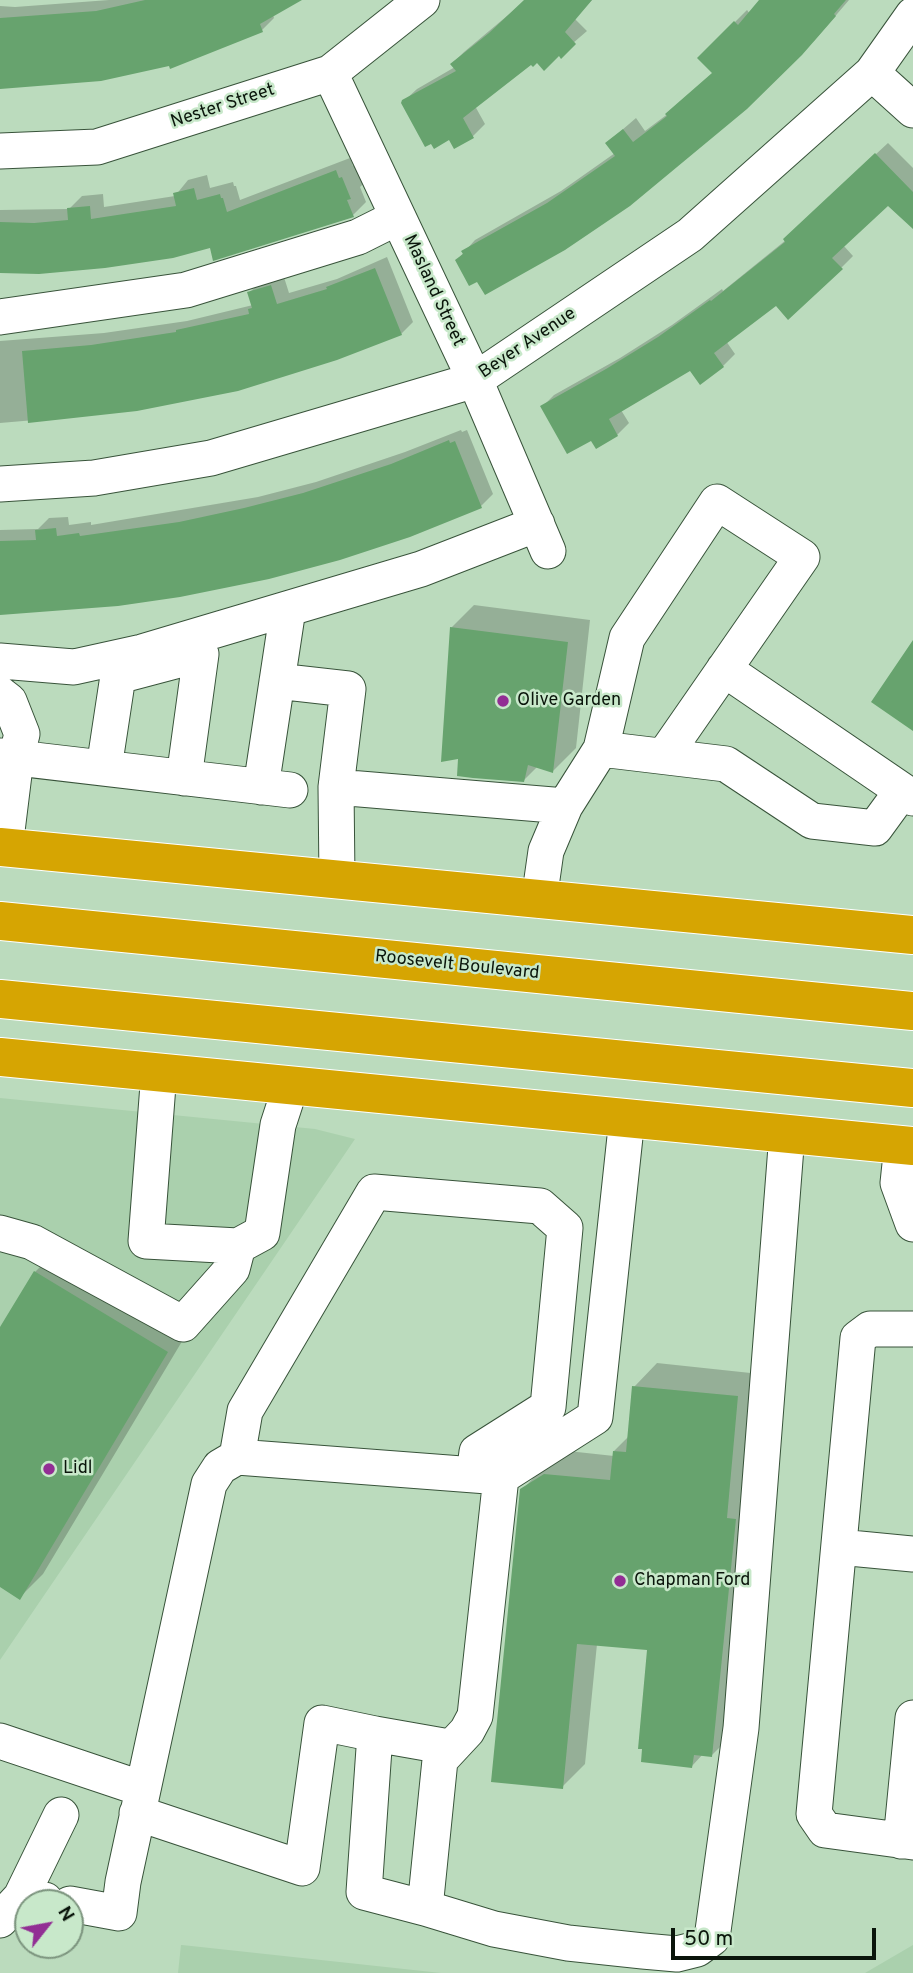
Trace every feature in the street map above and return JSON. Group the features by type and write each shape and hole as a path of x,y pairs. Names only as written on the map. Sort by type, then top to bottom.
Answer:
{"highway":[{"path":"3,847 539,900 910,930"},
{"name":"Roosevelt Boulevard","path":"0,921 913,1011"},
{"path":"0,999 913,1088"},
{"path":"0,1057 787,1134 832,1138 909,1139"}],"street":[{"name":"Nester Street","path":"0,150 97,148 330,73 422,0"},
{"name":"Beyer Avenue","path":"0,484 94,478 212,458 475,380 690,235 872,73 913,15"},
{"name":"Masland Street","path":"288,609 421,569 542,538 475,380 330,73"},
{"path":"872,73 913,110"},
{"path":"0,317 186,290 358,237 398,217"},
{"path":"539,900 546,851 565,806 601,749 626,638 718,502 802,557 664,756"},
{"path":"0,661 75,667 142,652 288,609 277,681 275,788 8,757"},
{"path":"104,768 118,676 201,654 184,778"},
{"path":"601,749 726,764 812,821 875,828 908,795 724,668"},
{"path":"277,681 348,690 336,787 337,880"},
{"path":"0,694 9,701 22,734 8,757 3,847"},
{"path":"336,787 565,806"},
{"path":"159,1072 146,1241 238,1246 262,1233 278,1125 291,1085"},
{"path":"84,1907 118,1913 209,1484 220,1467 237,1457 488,1476 595,1417 627,1118"},
{"path":"375,1734 364,1892 494,1929 568,1943 677,1954 696,1949 712,1938 740,1728 787,1134"},
{"path":"909,1139 898,1183 913,1224"},
{"path":"237,1457 245,1411 374,1192 540,1206 565,1228 548,1407 477,1452 488,1476 475,1716 467,1731 449,1747 440,1760 425,1908"},
{"path":"0,1233 32,1242 183,1324 232,1269 238,1246"},
{"path":"913,1329 870,1329 858,1338 814,1814 825,1830 907,1842 913,1718"},
{"path":"839,1547 913,1553"},
{"path":"0,1741 302,1867 322,1723 449,1747"},
{"path":"11,1909 61,1815"}],"shaded area":[{"path":"0,1098 315,1129 355,1139 0,1660"},
{"path":"182,1945 441,1973 178,1973"},
{"path":"913,1945 913,1973 865,1973"}],"building":[{"path":"145,0 302,0 260,24 263,32 170,69 169,66 101,81 0,89 0,18 96,11"},
{"path":"524,0 592,0 565,32 576,44 561,59 559,56 544,71 537,63 533,67 531,65 463,118 474,138 454,149 449,140 434,149 431,144 425,147 401,103 402,100 456,71 450,64"},
{"path":"759,0 846,0 834,14 836,16 802,55 747,109 630,206 565,250 485,295 477,282 469,286 455,260 463,254 461,251 547,203 615,156 605,143 623,129 633,142 667,116 665,114 712,73 697,58 734,21 738,25"},
{"path":"875,153 913,192 913,229 888,206 832,258 843,269 788,320 776,306 714,353 724,367 700,385 690,371 609,419 618,436 596,449 591,441 567,454 540,406 606,369 711,301 785,242 783,239"},
{"path":"336,170 339,178 342,177 351,199 347,200 354,217 213,261 210,248 173,258 105,268 39,274 0,273 0,222 68,220 67,208 90,206 91,219 176,206 173,193 194,188 197,200 220,194 227,212"},
{"path":"375,268 402,335 337,360 238,391 137,411 28,423 22,351 91,345 176,332 249,314 248,309 252,308 247,292 271,285 277,304 327,289 326,287"},
{"path":"449,440 450,443 455,441 482,508 410,537 269,579 180,597 118,606 0,615 0,541 36,540 35,530 56,528 57,536 79,533 80,536 179,522 244,508 303,493 391,464"},
{"name":"Olive Garden","path":"450,627 568,642 553,773 528,765 524,782 473,778 457,776 458,759 441,762"},
{"path":"913,640 913,731 871,702"},
{"name":"Lidl","path":"34,1271 168,1352 20,1600 0,1587 0,1327"},
{"name":"Chapman Ford","path":"632,1386 738,1396 727,1518 736,1519 712,1757 694,1755 692,1768 641,1762 642,1749 638,1749 647,1650 577,1644 563,1789 491,1782 520,1489 544,1474 610,1480 613,1451 626,1452"}],"place":[{"name":"Olive Garden","path":"503,701"},
{"name":"Lidl","path":"49,1469"},
{"name":"Chapman Ford","path":"620,1581"}]}
